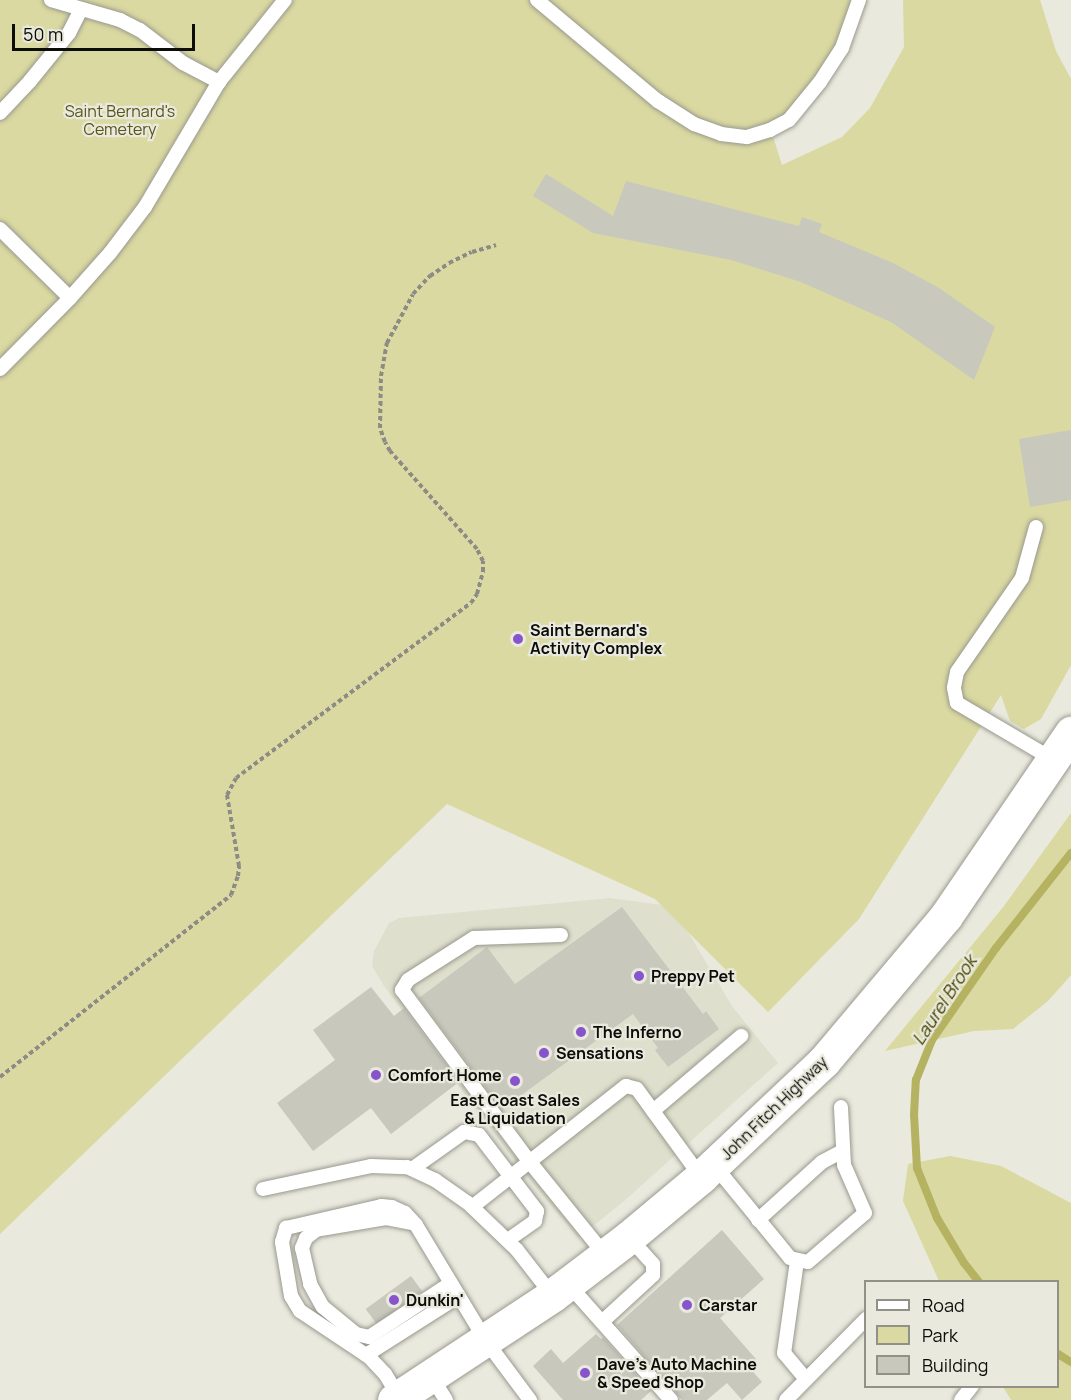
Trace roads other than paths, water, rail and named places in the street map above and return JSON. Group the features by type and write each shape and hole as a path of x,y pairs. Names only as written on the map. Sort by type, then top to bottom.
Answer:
{"main road":[{"name":"John Fitch Highway","path":"396,1398 438,1388 486,1341 617,1246 708,1171 824,1061 946,916 1071,733"}],"lane":[{"path":"51,0 120,20 140,30 183,63 219,82"},
{"path":"0,369 70,298 145,207 219,82 285,0"},
{"path":"537,0 658,101 694,124 721,134 747,137 770,130 789,120 820,82 842,48 859,0"},
{"path":"0,113 69,33 81,9"},
{"path":"0,229 70,298"},
{"path":"1036,527 1022,578 957,672 954,688 957,703 1054,760"},
{"path":"561,935 474,938 408,980 402,990 528,1161 617,1246 650,1261 654,1272 650,1279 603,1321"},
{"path":"653,1111 741,1036"},
{"path":"472,1207 626,1086 637,1089 653,1111 708,1171 758,1220 790,1258 797,1262 808,1262 865,1213 844,1165 841,1107"},
{"path":"412,1169 464,1132 471,1131 479,1135 537,1211 538,1216 508,1240"},
{"path":"758,1220 822,1162 843,1151"},
{"path":"263,1189 371,1166 412,1169 435,1180 472,1207 560,1289 603,1321 671,1400"},
{"path":"396,1398 385,1374 366,1355 300,1311 291,1296 282,1242 284,1231 291,1224 381,1206 392,1207 405,1213 421,1233 486,1341 530,1400"},
{"path":"421,1233 410,1222 395,1218 316,1230 306,1238 302,1248 314,1293 329,1314 356,1334 369,1337 451,1283"},
{"path":"797,1262 784,1353 806,1379"},
{"path":"366,1355 459,1296"},
{"path":"786,1400 864,1320"},
{"path":"961,1400 970,1388"}],"waterway":[{"name":"Laurel Brook","path":"977,1280 964,1263 937,1218 917,1168 914,1115 916,1080 932,1040 996,948 1071,853"},
{"name":"Laurel Brook","path":"1059,1355 1071,1362"}],"place":[{"name":"Saint Bernard's Activity Complex","path":"518,639"},
{"name":"Preppy Pet","path":"639,976"},
{"name":"The Inferno","path":"581,1032"},
{"name":"Sensations","path":"544,1053"},
{"name":"Comfort Home","path":"376,1075"},
{"name":"East Coast Sales & Liquidation","path":"515,1081"},
{"name":"Dunkin'","path":"394,1300"},
{"name":"Carstar","path":"687,1305"},
{"name":"Dave's Auto Machine & Speed Shop","path":"585,1373"}],"park label":[{"name":"Saint Bernard's Cemetery","path":"120,120"}]}
